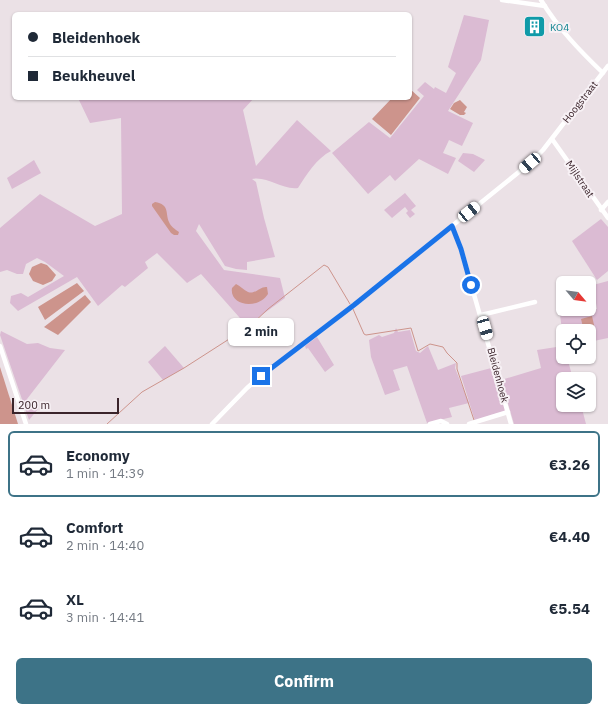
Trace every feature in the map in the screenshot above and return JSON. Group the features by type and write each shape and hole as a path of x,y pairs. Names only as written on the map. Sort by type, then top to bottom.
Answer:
{"street":[{"path":"502,0 545,6"},
{"path":"541,0 558,27 603,73"},
{"name":"Hoogstraat","path":"212,424 247,388 261,376 354,305 530,163 552,139 608,66"},
{"name":"Mijlstraat","path":"552,139 608,218"},
{"path":"601,210 608,202"},
{"name":"Bleidenhoek","path":"452,226 461,249 481,314 511,424"},
{"path":"481,314 535,302"},
{"path":"0,346 26,424"},
{"name":"Bleidenhoek","path":"469,424 508,412"},
{"path":"430,424 441,421 447,424"}],"shaded area":[{"path":"464,15 489,20 481,60 448,111 473,123 462,146 449,140 443,153 456,158 448,174 419,159 395,181 390,175 368,194 332,153 369,122 390,138 424,96 417,90 425,82 434,89 435,87 446,93 456,73 448,67"},
{"path":"412,91 420,98 391,135 372,119 390,100 412,100"},
{"path":"79,100 252,100 243,110 256,166 297,120 331,151 321,158 308,172 298,188 286,187 264,179 252,179 256,182 275,257 247,262 247,270 225,266 199,224 196,231 224,270 280,278 285,298 247,326 201,274 187,283 157,253 145,262 148,268 125,287 122,285 98,306 77,277 18,311 10,303 11,296 21,293 28,297 64,276 37,258 26,264 23,274 17,274 7,270 0,272 0,228 40,194 95,226 122,214 121,118 90,123"},
{"path":"460,100 467,107 464,115 460,115 450,109 454,103"},
{"path":"463,153 473,154 485,160 474,172 458,161"},
{"path":"34,160 41,173 12,189 7,178"},
{"path":"405,193 416,206 411,210 415,214 410,218 406,213 408,211 405,207 392,218 384,210"},
{"path":"155,202 160,203 165,207 169,222 172,227 179,232 178,235 171,233 152,206"},
{"path":"601,219 608,227 608,271 597,280 596,276 594,276 572,241"},
{"path":"41,263 47,265 56,275 52,281 43,285 33,281 29,274 32,267"},
{"path":"608,281 608,338 596,341 596,324 561,324 560,316 596,316 596,284"},
{"path":"77,283 84,291 45,320 38,307"},
{"path":"236,284 251,293 267,287 268,294 258,302 245,304 235,299 232,294 232,288"},
{"path":"85,295 91,302 58,335 44,327"},
{"path":"592,316 594,324 582,324 581,319"},
{"path":"396,328 398,332 410,330 416,351 420,353 428,346 438,370 456,363 455,368 469,403 449,408 452,417 427,423 407,366 393,370 400,390 385,395 371,357 369,340 379,335 382,337 394,333"},
{"path":"1,331 27,344 38,343 50,348 65,350 27,399 38,409 29,420 0,335"},
{"path":"317,337 334,365 325,372 305,346"},
{"path":"165,346 184,368 163,380 148,362"},
{"path":"556,347 556,364 569,364 571,372 556,372 556,412 583,412 586,424 514,424 501,380 541,368 537,350"},
{"path":"0,367 18,424 0,424"},
{"path":"495,367 506,410 504,412 475,421 461,376"}],"waterway":[{"path":"107,424 142,392 184,368 251,325 268,309 324,265 328,267 350,304"},
{"path":"353,309 364,334 366,335 411,328 418,351 430,344 443,347 457,363 457,369 474,420"}],"place":[{"name":"KO4","path":"534,27"}],"route":[{"path":"261,376 354,305 452,226 461,249 471,285"}]}
